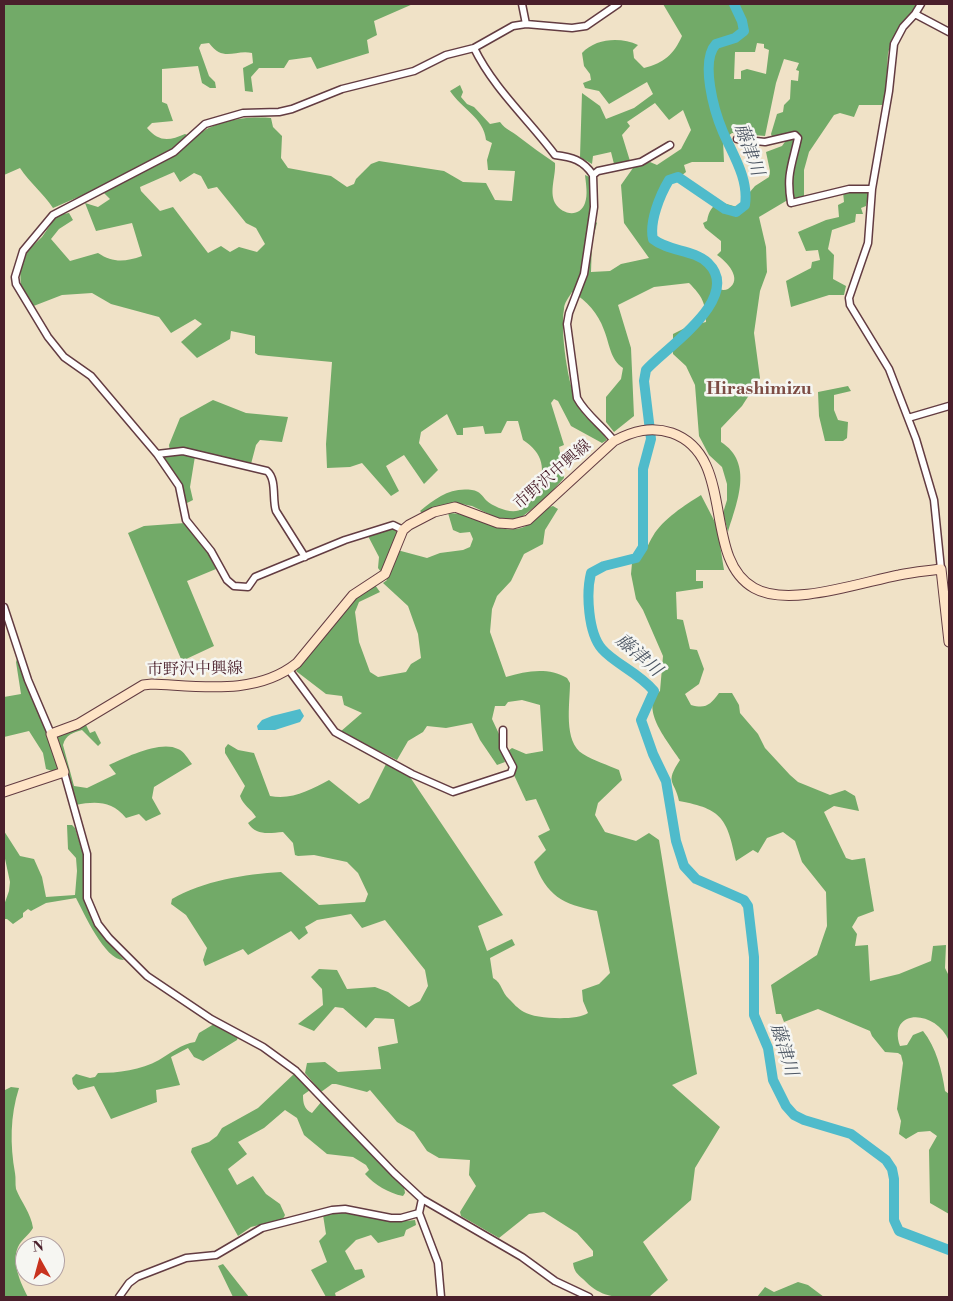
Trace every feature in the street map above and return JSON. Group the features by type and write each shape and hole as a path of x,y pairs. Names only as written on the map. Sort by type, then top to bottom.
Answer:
{"main road":[{"name":"市野沢中興線","path":"51,734 78,724 143,685 241,687 262,681 288,670 298,663 353,595 385,574 403,530 434,512 456,507 498,523 513,524 528,520 614,441 638,431 662,430 690,443 702,458 712,484 730,561 738,574 753,588 766,593 793,594 851,588 898,575 941,569"},
{"path":"941,569 949,642"},
{"path":"4,792 64,772 51,734"}],"street":[{"path":"522,4 526,24"},
{"path":"403,530 392,525 345,540 255,577 248,587 234,586 227,580 211,552 186,520 178,486 157,454 90,376 64,357 43,330 16,284 15,277 23,251 53,215 174,152 205,124 243,114 279,112 292,109 342,89 414,71 446,55 474,48 499,32 526,24 578,28 591,23 618,4"},
{"path":"921,4 903,27 894,44 889,91 872,189 868,243 849,298 850,305 889,369 932,488 941,569"},
{"path":"915,14 949,32"},
{"path":"474,48 486,70 522,118 538,133 554,155 580,161 593,175 594,207 584,274 569,313 568,324 577,398 581,405 605,428 614,441"},
{"path":"737,139 765,142 795,135 798,138 790,163 788,181 791,203 849,189 872,189"},
{"path":"593,175 598,172 641,162 670,145"},
{"path":"908,418 949,406"},
{"path":"157,454 182,451 267,471 272,477 273,503 276,511 305,558"},
{"path":"4,607 28,680 51,734"},
{"path":"288,670 335,732 412,774 452,792 511,773 513,768 503,748 503,730"},
{"path":"64,772 87,854 88,898 98,924 109,938 147,976 211,1019 263,1047 296,1071 394,1173 422,1199 522,1257 555,1281 589,1297"},
{"path":"422,1199 419,1213 438,1263 441,1297"},
{"path":"119,1297 124,1289 137,1278 186,1258 216,1255 262,1228 332,1210 345,1209 391,1218 401,1218 419,1213"}],"green space":[{"path":"4,4 413,4 374,21 377,35 367,40 369,53 317,69 311,57 289,60 284,68 259,68 251,77 253,92 245,91 243,68 253,63 252,53 225,54 214,49 209,43 201,44 199,48 209,76 215,82 216,88 210,88 202,83 198,66 162,69 162,102 167,104 173,121 152,123 147,128 151,133 164,139 185,134 194,138 211,127 231,120 271,118 273,127 282,136 281,158 288,168 331,176 347,187 354,184 356,179 371,164 379,161 444,171 463,182 486,183 495,200 512,201 515,171 488,170 487,160 492,143 486,140 477,119 450,91 460,85 463,92 461,97 467,104 474,107 490,124 500,122 555,163 553,198 562,210 575,213 583,208 586,197 585,175 592,178 590,216 597,223 592,242 591,272 610,271 621,264 649,258 624,223 621,185 633,168 650,162 657,165 681,149 691,130 683,110 669,120 655,103 627,122 630,126 622,135 630,161 614,164 611,152 593,156 592,164 580,157 582,93 600,106 606,119 634,108 653,94 647,82 609,104 599,91 585,88 583,83 591,80 590,74 584,66 582,53 594,44 617,40 638,45 633,50 634,58 644,68 668,57 676,48 682,36 663,4 917,4 892,40 888,53 885,105 859,105 854,117 840,113 834,115 809,152 804,170 804,196 786,201 759,217 766,247 767,272 760,291 754,333 760,378 742,406 721,428 721,442 731,451 737,461 740,472 738,496 728,532 723,513 727,500 727,484 722,467 709,455 699,436 695,385 686,366 673,354 673,334 689,326 706,322 702,300 689,283 654,287 618,305 631,348 634,416 614,432 606,422 606,397 621,379 623,368 615,360 602,324 595,313 587,303 572,292 565,305 563,319 564,345 571,387 579,408 607,440 602,443 571,426 558,401 554,399 551,403 564,445 559,447 564,478 546,498 518,520 499,519 472,506 456,503 423,514 420,511 438,498 457,490 477,491 487,501 504,510 515,511 523,508 528,494 536,491 542,469 539,456 523,440 518,421 507,421 501,433 485,434 483,426 463,428 463,435 457,435 447,414 421,432 419,443 438,470 424,484 404,455 386,466 399,491 391,496 362,463 350,467 327,468 326,444 332,362 258,355 255,353 255,336 231,331 230,339 197,358 181,342 202,324 195,319 171,333 159,317 111,304 92,293 62,295 31,307 21,288 20,269 25,253 42,237 57,215 69,213 73,220 59,229 51,239 70,261 98,253 114,260 142,256 132,223 96,231 85,203 98,207 110,199 99,188 53,208 20,168 4,175","holes":["757,43 764,44 764,48 769,50 766,74 747,69 741,71 741,79 734,79 735,52 755,52","784,59 799,63 796,70 799,71 798,81 791,80 790,99 784,105 783,112 777,114 771,134 772,137 786,134 787,139 782,146 766,152 770,171 769,177 755,186 737,207 720,202 717,204 712,208 707,221 703,223 705,228 721,241 721,251 717,255 725,261 734,275 732,285 728,289 715,289 713,278 703,262 686,253 655,244 651,227 656,203 667,183 673,177 681,176 686,172 684,165 692,162 724,162 723,140 732,133 765,136 776,83","174,172 180,182 194,173 201,176 208,189 217,187 246,223 256,228 265,244 257,252 239,247 230,252 221,246 208,253 173,207 160,211 141,191 140,187"]},
{"path":"855,190 869,192 866,206 861,208 863,214 856,214 855,222 832,230 828,249 834,255 833,279 846,286 844,295 829,295 791,307 786,281 811,268 812,262 820,260 818,250 806,251 798,232 826,220 839,217 838,205 844,202 843,192"},
{"path":"848,386 851,391 834,395 834,410 838,420 848,422 847,438 843,441 825,441 819,416 818,392"},
{"path":"213,400 246,413 288,417 282,442 260,440 256,445 251,464 196,450 190,487 193,500 185,504 161,455 170,453 169,445 180,418"},
{"path":"701,495 717,526 724,570 696,570 696,581 703,581 703,588 676,592 677,619 683,620 690,649 697,650 704,669 699,684 685,694 691,705 704,706 710,703 719,693 732,693 739,705 740,713 758,734 765,748 798,782 830,795 845,790 855,796 859,811 834,806 824,812 846,858 852,860 865,858 874,911 858,917 852,927 857,934 855,946 868,945 870,981 899,974 931,961 933,946 946,945 945,968 949,976 949,1041 943,1030 924,1018 906,1019 900,1025 898,1034 900,1046 907,1045 913,1035 923,1031 935,1051 945,1091 949,1094 949,1214 930,1203 929,1150 937,1136 930,1131 918,1132 906,1139 899,1134 901,1121 897,1109 903,1063 901,1055 885,1052 870,1031 818,1009 784,1022 781,1014 776,1014 771,985 817,955 827,926 826,892 802,862 795,841 783,832 767,838 758,853 753,850 736,861 726,826 721,818 705,808 679,801 672,782 675,768 680,760 663,736 652,707 654,698 660,691 663,656 643,610 636,599 631,574 632,563 643,554 657,530 668,518"},
{"path":"553,506 558,509 545,530 543,544 524,554 511,581 497,596 492,609 490,632 506,677 521,673 545,671 567,678 570,683 569,722 573,741 583,754 619,770 622,780 598,803 595,815 605,832 636,841 649,833 659,840 697,1074 672,1085 720,1127 695,1168 691,1200 643,1242 668,1280 649,1297 613,1296 598,1291 591,1286 579,1276 573,1263 593,1256 593,1251 577,1233 544,1212 529,1214 499,1238 461,1216 460,1212 476,1186 469,1175 470,1160 439,1158 427,1151 414,1132 397,1122 370,1090 367,1092 332,1084 321,1092 305,1073 307,1063 325,1062 338,1072 381,1069 378,1047 398,1043 394,1019 375,1018 366,1028 343,1008 335,1007 314,1031 298,1024 323,1005 322,989 311,977 319,969 337,970 347,989 375,987 388,992 409,1007 420,1001 428,986 425,970 385,920 362,928 351,914 317,920 305,927 308,933 299,940 291,931 248,955 243,949 205,966 203,960 207,948 186,915 171,904 172,899 197,887 239,877 281,872 319,905 365,902 368,894 358,873 347,862 314,855 295,855 293,843 283,832 263,833 251,827 248,823 256,817 241,799 240,796 245,786 225,753 225,748 228,744 238,750 254,753 270,796 278,797 301,793 329,780 359,804 369,798 386,764 410,777 503,915 478,926 487,951 512,939 515,945 490,958 493,978 499,983 506,996 522,1011 537,1016 566,1018 583,1016 588,1013 583,1001 582,990 599,984 610,973 597,911 574,905 557,897 544,883 534,862 546,850 538,836 550,830 536,799 526,801 514,775 517,767 508,751 512,748 526,754 543,751 540,705 522,700 508,702 505,706 495,706 492,719 499,734 505,762 497,765 480,740 472,723 446,728 427,726 423,732 408,741 397,760 340,732 362,713 344,705 342,696 326,694 296,671 356,596 375,585 380,592 359,602 355,612 359,642 370,672 378,677 406,672 411,664 421,658 418,634 408,606 383,583 387,580 378,568 379,557 368,536 391,528 397,532 392,551 401,551 427,558 440,553 463,550 470,547 473,539 470,532 460,533 453,530 448,513 512,529 530,524 544,510"},
{"path":"185,523 208,552 216,569 187,581 214,646 184,660 181,659 128,533 144,526"},
{"path":"18,656 59,768 55,772 46,769 43,753 29,731 4,737 4,697 21,694 16,662"},
{"path":"85,723 90,733 95,731 101,743 98,746 82,730 70,734 66,738 63,745 74,786 87,788 116,774 109,765 153,748 171,747 180,750 186,755 192,764 154,787 152,798 161,814 146,821 139,814 126,818 121,812 109,805 90,803 76,805 52,736"},
{"path":"67,825 72,825 75,828 83,854 85,902 102,935 124,960 110,953 103,945 76,898 46,903 31,911 28,909 23,913 23,917 13,924 4,919 4,905 10,882 4,854 4,831 20,856 34,859 42,877 46,897 75,895 76,858 68,849"},
{"path":"214,1024 238,1037 237,1040 203,1061 194,1057 188,1048 171,1057 180,1085 156,1090 157,1102 111,1119 94,1086 78,1090 73,1084 72,1078 76,1074 90,1078 95,1077 98,1073 129,1070 145,1066 181,1047 195,1042 199,1033"},
{"path":"295,1073 310,1090 303,1095 307,1110 312,1113 322,1101 404,1186 405,1193 403,1196 397,1195 377,1185 365,1174 369,1170 366,1165 353,1157 327,1154 304,1135 297,1118 285,1110 264,1128 238,1142 247,1154 228,1169 237,1185 253,1176 266,1194 280,1204 285,1215 283,1219 251,1227 238,1236 191,1152 192,1148 209,1142 217,1136 222,1128 258,1108"},
{"path":"11,1087 19,1088 14,1109 12,1152 16,1189 30,1217 33,1228 26,1236 15,1236 15,1286 23,1286 28,1297 4,1297 5,1090"},
{"path":"334,1212 394,1221 415,1220 416,1225 406,1230 404,1236 378,1243 371,1235 356,1240 345,1251 355,1270 362,1269 365,1277 335,1293 336,1297 326,1297 311,1270 327,1262 319,1241 326,1234 323,1215"},
{"path":"223,1264 249,1297 233,1297 218,1266"},
{"path":"798,1282 808,1285 824,1297 757,1297 765,1287 774,1292"}],"water":[{"path":"300,709 304,716 300,722 275,730 258,730 257,726 262,720"}],"waterway":[{"name":"藤津川","path":"734,4 742,21 744,31 735,38 716,44 711,52 709,74 719,123 745,186 745,205 736,212 725,209 678,177 669,180 662,193 654,217 653,239 666,246 702,258 708,263 716,277 716,292 709,307 697,322 646,370 644,381 651,439 643,469 643,547 636,558 604,566 591,573 589,581 589,612 597,642 602,649 648,684 654,691 641,720 653,754 666,781 676,841 684,866 696,879 744,900 748,906 754,957 754,1015 768,1048 773,1080 786,1106 794,1115 804,1120 851,1134 886,1160 892,1169 894,1179 894,1220 899,1231 949,1250"}],"district":[{"name":"Hirashimizu","path":"759,390"}]}
